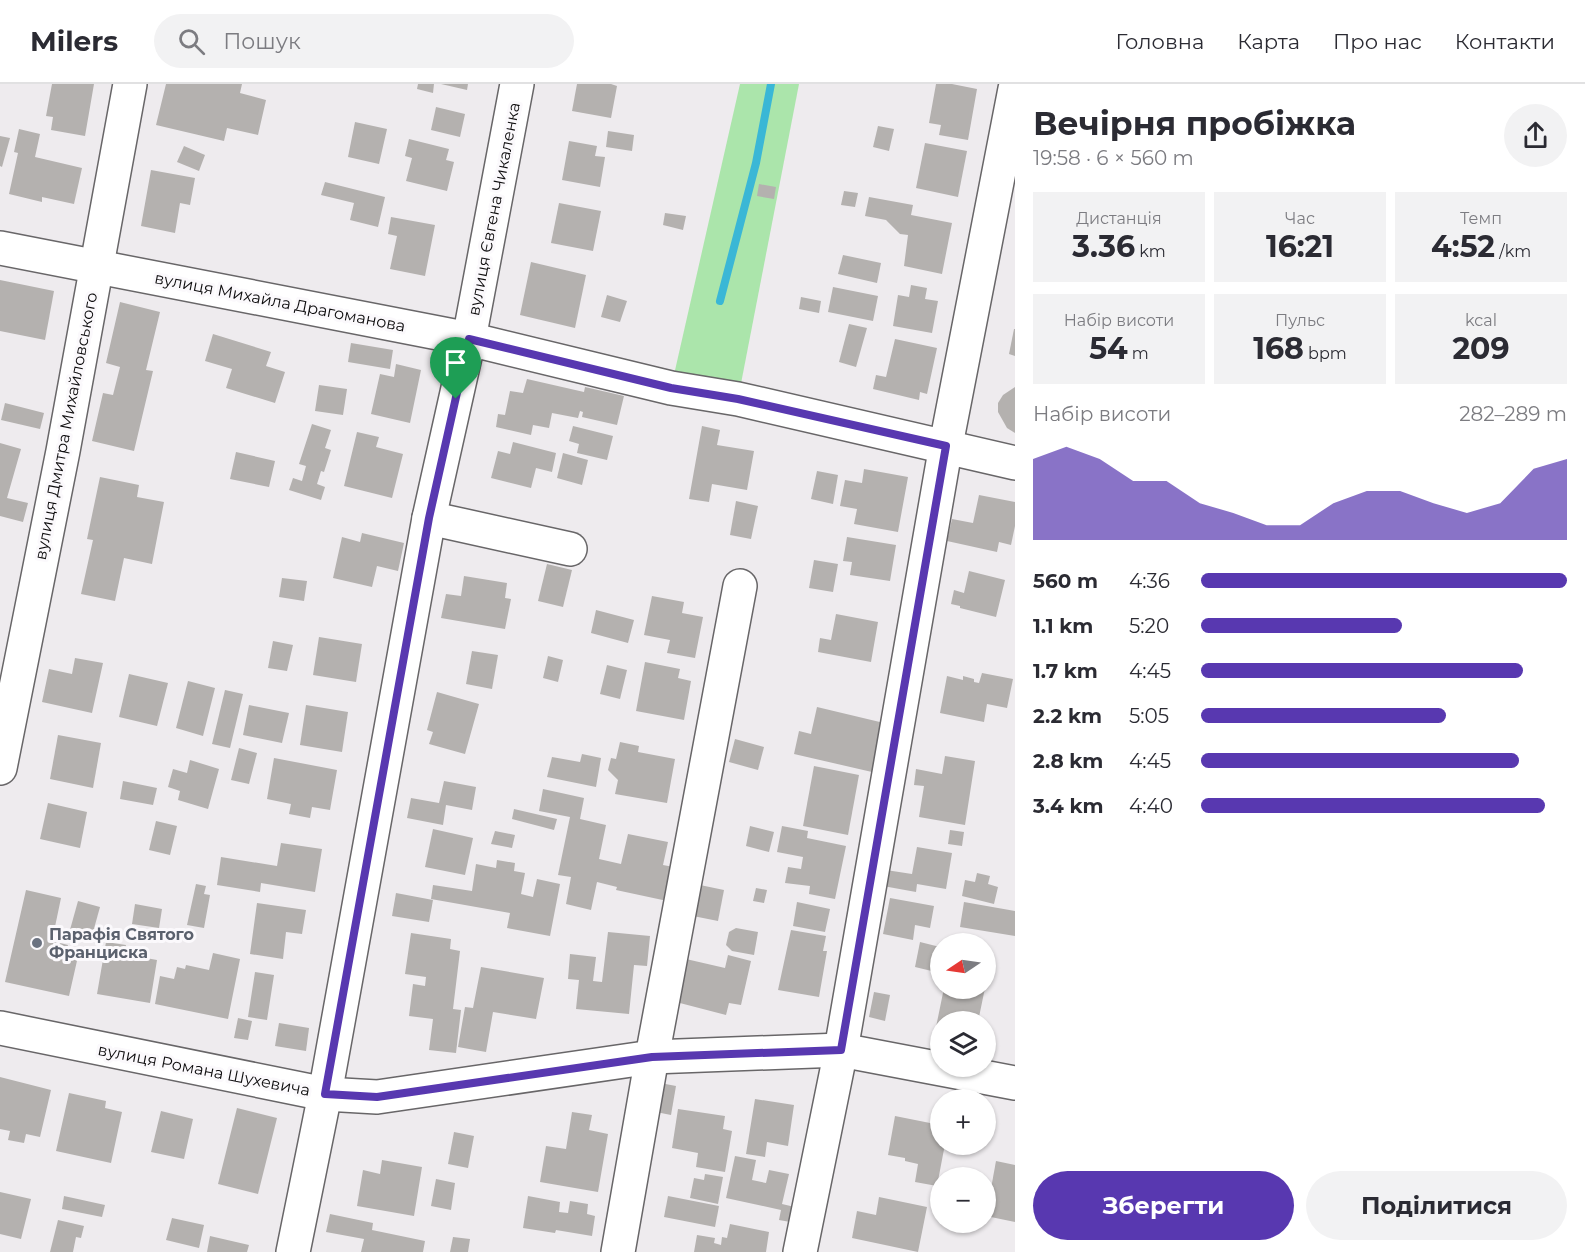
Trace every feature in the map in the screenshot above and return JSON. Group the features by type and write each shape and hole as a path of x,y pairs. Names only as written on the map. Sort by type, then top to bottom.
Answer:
{"street":[{"name":"вулиця Дмитра Михайловського","path":"0,768 63,451 130,84"},
{"name":"вулиця Євгена Чикаленка","path":"293,1252 325,1094 429,518 469,339 517,84"},
{"path":"800,1252 841,1050 946,446 1015,89"},
{"name":"вулиця Михайла Драгоманова","path":"0,248 469,339 671,388 738,399 1015,463"},
{"path":"429,518 570,549"},
{"path":"618,1252 740,586"},
{"name":"вулиця Романа Шухевича","path":"0,1029 325,1094 377,1097 652,1057 841,1050 1015,1083"}],"green space":[{"path":"740,84 799,84 738,399 671,388"}],"building":[{"path":"52,84 94,84 85,136 51,130 53,117 46,116"},
{"path":"166,84 242,84 240,93 266,100 258,135 227,128 224,141 156,125"},
{"path":"418,84 434,84 433,93 417,89"},
{"path":"441,84 468,84 467,90"},
{"path":"577,84 617,86 611,118 572,111"},
{"path":"936,84 952,84 977,89 968,140 939,135 941,125 929,123"},
{"path":"436,107 465,114 460,137 431,130"},
{"path":"355,122 387,129 379,164 348,157"},
{"path":"878,126 894,129 889,151 873,147"},
{"path":"19,129 40,134 35,157 82,168 74,204 42,197 42,202 9,194 18,153 14,152"},
{"path":"608,131 634,135 632,151 606,147"},
{"path":"0,136 10,138 2,167 0,166"},
{"path":"409,139 449,149 446,160 454,162 447,191 406,181 412,158 405,156"},
{"path":"569,141 597,146 595,156 605,157 600,187 562,180"},
{"path":"925,143 967,151 958,197 916,188"},
{"path":"184,146 205,155 199,171 177,162"},
{"path":"151,170 195,178 190,205 180,203 175,233 141,226"},
{"path":"325,182 385,197 378,227 350,220 354,203 321,195"},
{"path":"759,184 776,187 774,199 757,196"},
{"path":"844,191 858,193 855,207 841,205"},
{"path":"869,197 913,205 911,215 952,223 942,274 904,266 908,235 900,234 886,220 865,216"},
{"path":"559,203 601,211 593,251 551,243"},
{"path":"665,213 686,216 683,230 663,225"},
{"path":"391,217 435,225 425,276 390,269 397,236 388,234"},
{"path":"843,255 881,263 877,283 838,274"},
{"path":"531,262 586,275 575,328 520,315"},
{"path":"0,280 54,291 45,340 0,331"},
{"path":"911,285 927,288 925,299 938,301 932,333 893,326 898,295 909,297"},
{"path":"833,287 878,296 873,321 828,312"},
{"path":"607,295 627,301 620,322 601,317"},
{"path":"801,297 821,301 819,313 799,309"},
{"path":"120,302 160,312 146,370 153,371 134,451 92,441 103,393 113,395 120,367 106,363"},
{"path":"849,324 867,328 856,367 839,362"},
{"path":"1015,329 1015,356 1009,354"},
{"path":"213,334 271,352 266,366 285,372 275,403 226,388 232,369 205,361"},
{"path":"895,339 937,348 927,394 920,392 919,400 873,389 876,375 886,377"},
{"path":"351,343 393,350 390,369 348,362"},
{"path":"396,364 421,370 410,423 371,414 380,374 394,377"},
{"path":"527,379 584,392 585,387 624,396 617,425 582,417 583,412 580,411 578,418 552,413 549,428 533,425 531,435 496,427 498,414 505,415 510,391 523,393"},
{"path":"319,385 347,389 343,415 315,411"},
{"path":"1015,387 1015,433 1007,428 998,412 998,403 1003,395"},
{"path":"5,403 44,413 40,429 1,420"},
{"path":"312,424 331,430 325,448 331,450 324,472 321,471 317,484 325,487 321,500 289,490 293,478 302,481 306,466 299,464"},
{"path":"573,426 613,436 607,460 577,453 579,444 569,441"},
{"path":"702,426 720,430 717,445 754,451 747,490 712,484 709,502 689,499"},
{"path":"357,432 379,437 376,447 403,454 392,498 344,486"},
{"path":"513,442 556,453 552,472 536,468 531,488 491,478 498,451 510,454"},
{"path":"0,443 21,449 7,498 28,503 23,522 0,516"},
{"path":"236,452 275,461 269,487 230,479"},
{"path":"563,453 588,460 582,485 557,478"},
{"path":"864,469 908,477 898,532 854,524 857,509 840,506 845,480 862,483"},
{"path":"817,471 838,475 833,504 811,499"},
{"path":"100,477 139,485 137,497 164,502 152,564 124,558 115,601 81,594 93,540 87,539"},
{"path":"979,495 1015,502 1015,526 1011,545 999,542 997,552 947,541 952,519 973,523"},
{"path":"736,501 758,506 751,539 730,535"},
{"path":"362,533 404,543 398,571 377,566 372,587 333,578 342,537 360,542"},
{"path":"847,537 896,545 890,581 850,575 852,562 843,561"},
{"path":"814,560 838,564 833,592 809,588"},
{"path":"547,564 572,570 563,607 538,601"},
{"path":"969,571 1005,580 996,617 951,604 954,590 964,593"},
{"path":"464,576 507,583 505,598 511,599 505,629 441,618 446,594 461,596"},
{"path":"282,578 307,581 304,601 279,597"},
{"path":"652,596 684,602 682,613 703,617 695,658 667,653 670,640 644,635"},
{"path":"596,610 634,620 628,643 591,633"},
{"path":"836,614 878,622 871,662 818,652 820,638 831,640"},
{"path":"319,637 362,644 356,682 313,675"},
{"path":"273,641 293,645 287,671 268,668"},
{"path":"472,651 498,655 492,689 466,684"},
{"path":"548,656 563,660 558,682 543,678"},
{"path":"75,658 103,663 92,713 42,702 49,669 72,674"},
{"path":"645,662 680,669 678,678 691,681 684,720 636,711"},
{"path":"607,665 627,670 620,699 600,694"},
{"path":"982,673 1013,679 1007,708 987,704 984,722 940,713 947,676 963,680 963,676 979,683"},
{"path":"129,674 168,683 157,726 119,717"},
{"path":"188,681 215,688 203,736 176,728"},
{"path":"225,690 243,694 230,748 212,744"},
{"path":"437,692 479,704 465,754 429,744 433,732 427,730"},
{"path":"249,705 289,713 282,743 243,735"},
{"path":"306,705 348,712 342,752 300,745"},
{"path":"817,707 884,723 872,772 794,754 799,731 811,734"},
{"path":"58,735 101,743 93,788 50,779"},
{"path":"735,739 764,747 758,770 729,762"},
{"path":"620,742 639,746 638,752 675,759 667,803 615,794 618,780 608,770 611,758 616,759"},
{"path":"239,748 257,753 249,784 231,780"},
{"path":"582,754 601,758 596,787 547,777 552,757 580,762"},
{"path":"945,756 975,761 965,825 919,817 924,786 914,785 916,769 942,774"},
{"path":"274,758 337,770 330,810 312,807 310,818 289,814 291,804 267,799"},
{"path":"190,760 219,769 208,809 178,800 180,791 168,787 173,769 187,773"},
{"path":"814,766 859,775 848,835 803,826"},
{"path":"123,781 157,788 153,805 120,799"},
{"path":"444,781 476,787 472,810 446,805 443,825 407,818 411,798 439,803"},
{"path":"543,789 584,798 580,819 606,825 599,859 621,864 628,834 668,842 663,865 679,868 672,902 616,890 617,887 597,882 591,910 566,904 571,877 558,875 570,817 539,811"},
{"path":"48,803 87,812 80,848 40,839"},
{"path":"514,809 557,819 554,830 512,819"},
{"path":"156,821 177,826 170,855 149,850"},
{"path":"750,826 774,832 769,852 746,846"},
{"path":"782,826 808,831 807,838 846,846 835,899 809,894 810,886 785,883 788,867 801,869 803,857 777,852"},
{"path":"433,829 473,838 465,875 425,867"},
{"path":"950,830 964,832 962,846 948,844"},
{"path":"495,831 515,835 512,848 491,844"},
{"path":"281,843 322,849 315,892 261,883 260,892 217,885 221,857 277,866"},
{"path":"917,847 952,853 946,889 917,884 916,892 883,886 886,870 912,874"},
{"path":"497,860 515,863 514,871 525,873 521,894 533,897 537,879 560,884 550,936 507,928 510,913 431,899 433,885 472,891 476,864 496,868"},
{"path":"977,873 990,876 988,884 998,887 994,904 962,896 965,880 975,882"},
{"path":"196,884 206,886 204,894 210,895 204,928 187,925"},
{"path":"700,885 724,890 718,921 693,916"},
{"path":"756,888 767,890 764,903 753,901"},
{"name":"Парафія Святого Франциска","path":"26,890 61,898 52,941 68,945 67,949 79,952 69,996 5,982"},
{"path":"396,893 433,900 429,922 392,916"},
{"path":"890,898 934,906 930,928 915,925 913,940 883,934"},
{"path":"78,901 100,907 90,943 68,937"},
{"path":"797,902 830,909 825,932 793,926"},
{"path":"964,902 1015,911 1015,936 960,927"},
{"path":"257,903 306,910 302,934 286,932 283,959 250,954"},
{"path":"135,904 162,909 159,928 132,924"},
{"path":"736,928 758,932 754,955 732,951 726,945 729,932"},
{"path":"791,930 826,936 823,951 827,951 819,997 778,990"},
{"path":"608,932 650,936 647,966 634,965 629,1014 576,1009 579,980 568,979 570,954 596,957 593,981 602,982"},
{"path":"411,933 451,939 450,949 460,951 453,1009 461,1010 456,1053 429,1050 433,1019 409,1016 413,984 425,986 426,977 405,974"},
{"path":"106,942 126,945 124,954 157,960 150,1003 97,994"},
{"path":"920,942 930,944 930,971 915,967"},
{"path":"213,953 240,959 228,1019 155,1004 160,976 174,979 177,967 185,969 186,965 209,970"},
{"path":"728,955 751,961 741,1005 729,1003 726,1015 676,1002 686,959 725,968"},
{"path":"481,967 544,978 536,1019 493,1012 486,1052 458,1047 465,1007 473,1008"},
{"path":"255,972 274,975 267,1020 248,1017"},
{"path":"874,992 890,995 885,1021 869,1017"},
{"path":"942,999 983,999 980,1011 939,1011"},
{"path":"238,1018 252,1021 248,1040 234,1038"},
{"path":"279,1023 309,1028 306,1051 275,1046"},
{"path":"0,1077 51,1090 40,1137 26,1134 24,1143 8,1140 10,1131 0,1129"},
{"path":"655,1082 676,1086 671,1115 651,1111"},
{"path":"69,1093 106,1101 105,1108 122,1112 111,1163 56,1151"},
{"path":"755,1099 794,1105 788,1146 767,1142 765,1157 746,1154"},
{"path":"237,1108 277,1118 258,1194 218,1184"},
{"path":"678,1109 725,1116 723,1129 732,1131 725,1172 696,1167 698,1153 672,1148"},
{"path":"161,1111 193,1119 184,1159 151,1152"},
{"path":"572,1112 592,1115 589,1130 608,1134 598,1192 540,1182 546,1146 566,1149"},
{"path":"895,1116 930,1123 930,1155 943,1155 941,1167 930,1167 930,1185 915,1182 918,1164 905,1161 905,1158 888,1155"},
{"path":"454,1132 474,1136 468,1168 448,1164"},
{"path":"735,1156 756,1160 752,1180 766,1183 769,1170 789,1174 782,1204 799,1208 796,1223 779,1220 781,1210 726,1198"},
{"path":"382,1160 422,1167 414,1216 357,1206 363,1170 380,1174"},
{"path":"996,1161 1015,1165 1015,1222 996,1218"},
{"path":"705,1174 723,1177 718,1204 690,1198 694,1178 704,1180"},
{"path":"436,1179 455,1183 451,1210 431,1206"},
{"path":"0,1192 31,1199 21,1239 0,1234"},
{"path":"64,1196 105,1205 102,1217 62,1209"},
{"path":"528,1196 560,1202 559,1212 568,1213 570,1201 588,1204 587,1214 595,1216 592,1236 556,1230 555,1233 523,1228"},
{"path":"668,1196 719,1206 715,1227 664,1217"},
{"path":"879,1197 927,1207 918,1252 852,1238 857,1211 876,1215"},
{"path":"330,1214 373,1223 372,1230 425,1241 423,1252 361,1252 364,1239 326,1232"},
{"path":"172,1218 204,1225 199,1248 166,1240"},
{"path":"58,1220 84,1226 81,1238 76,1237 73,1252 50,1252"},
{"path":"730,1224 769,1232 766,1252 694,1252 697,1235 715,1238 714,1243 721,1245 722,1237 727,1238"},
{"path":"210,1236 249,1245 247,1252 207,1252"},
{"path":"453,1237 470,1239 468,1252 450,1252"}],"waterway":[{"path":"720,301 756,163 771,84"}],"place":[{"name":"Парафія Святого Франциска","path":"37,943"}],"route":[{"path":"469,339 671,388 738,399 946,446 841,1050 652,1057 377,1097 325,1094 429,518 456,399 469,339"}]}
